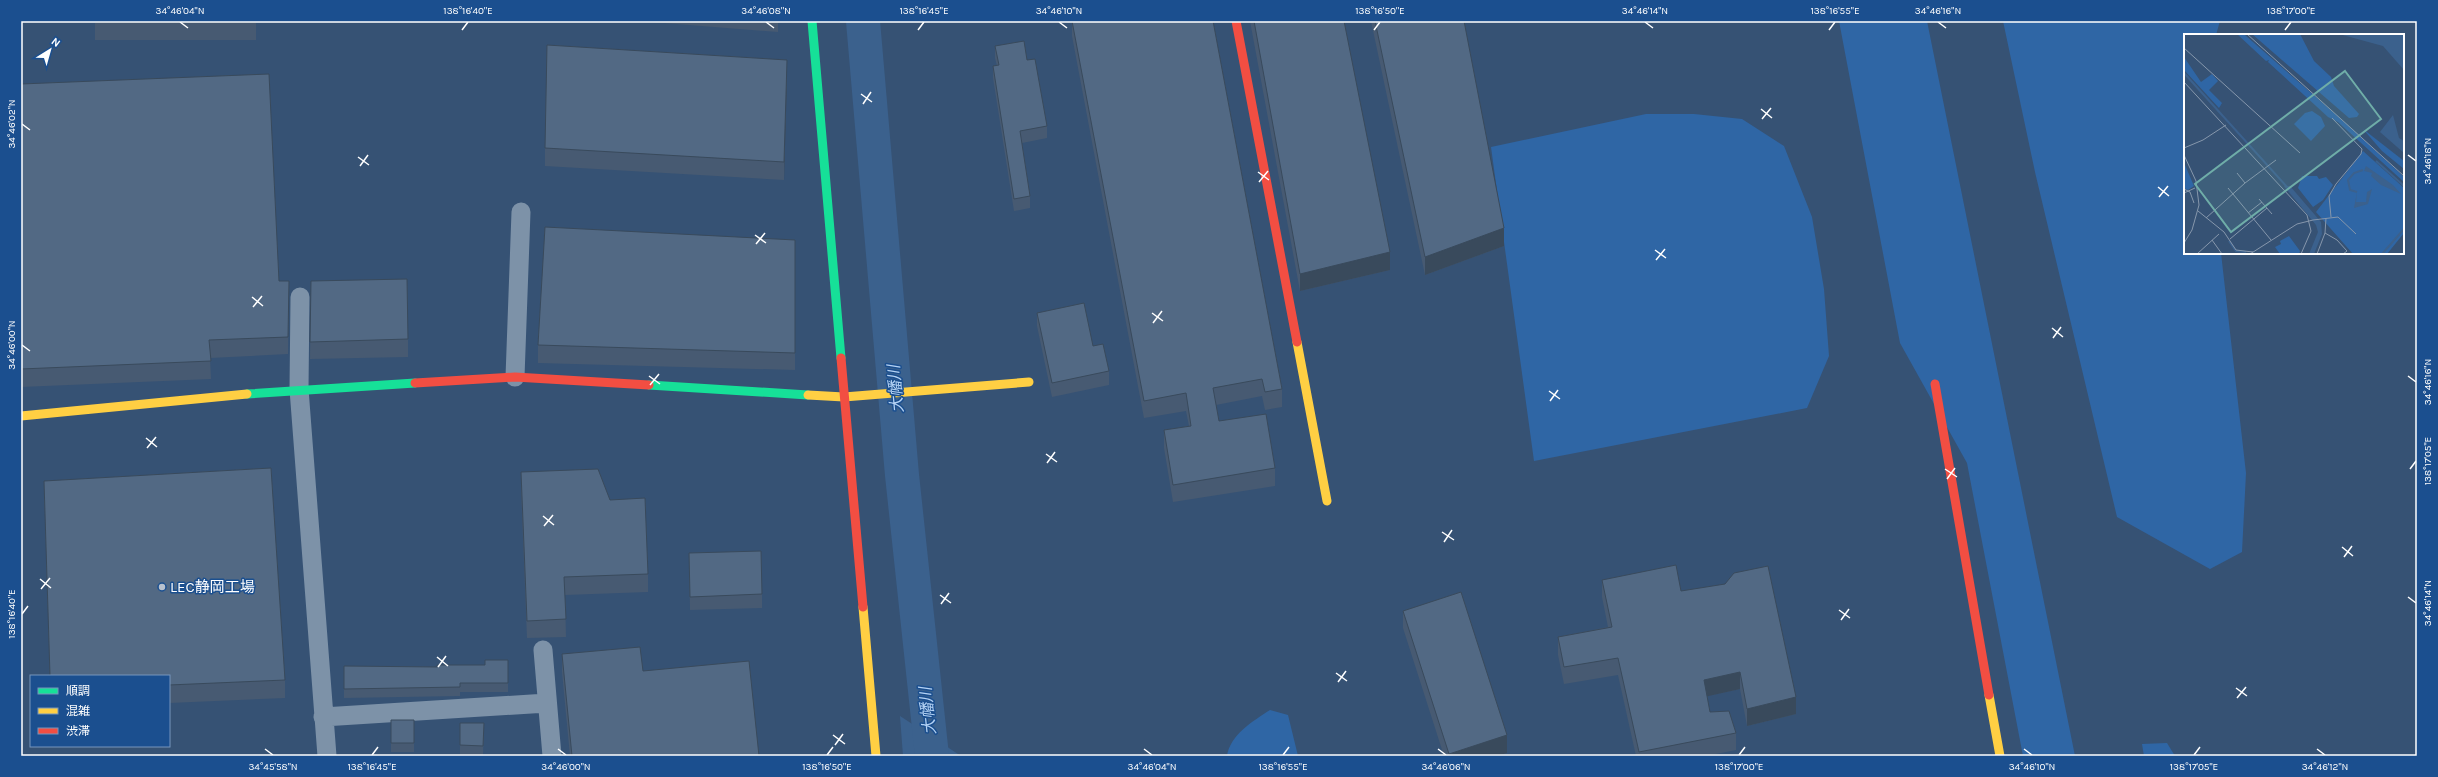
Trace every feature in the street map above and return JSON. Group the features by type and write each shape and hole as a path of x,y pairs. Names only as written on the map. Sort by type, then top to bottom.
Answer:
{"street":[{"path":"812,21 876,756"},
{"path":"1236,21 1327,501"},
{"path":"515,377 521,212"},
{"path":"300,297 299,389 327,756"},
{"path":"21,416 299,389 515,377 844,397 868,396 948,387 1029,382"},
{"path":"1935,384 2000,756"},
{"path":"543,650 552,756"},
{"path":"323,717 547,703"}],"shaded area":[{"path":"1839,21 1927,21 2075,756 2023,756 1967,463 1900,343"},
{"path":"2003,21 2220,21 2216,34 2184,34 2184,254 2221,254 2246,473 2242,552 2210,569 2117,517 2035,172"},
{"path":"1646,114 1694,114 1742,119 1784,146 1812,217 1824,289 1829,356 1807,408 1534,461 1491,147"},
{"path":"1270,710 1288,715 1298,756 1227,756 1229,748 1237,735"},
{"path":"900,716 961,756 903,756"},
{"path":"2167,743 2175,756 2144,756 2142,744"}],"building":[{"path":"256,21 256,22 95,22"},
{"path":"1072,21 1213,21 1282,389 1265,392 1262,379 1213,388 1219,421 1266,414 1275,468 1173,485 1164,430 1191,426 1186,393 1144,401"},
{"path":"1254,21 1344,21 1390,252 1300,274"},
{"path":"1375,21 1464,21 1504,228 1425,257"},
{"path":"1024,41 1027,60 1035,59 1047,126 1020,131 1030,196 1014,199 993,66 999,65 995,46"},
{"path":"547,45 787,60 784,162 545,148"},
{"path":"269,74 279,281 289,281 288,337 209,340 211,361 21,369 21,84"},
{"path":"545,227 795,240 795,353 538,345"},
{"path":"407,279 408,339 310,342 311,281"},
{"path":"1084,303 1093,346 1103,344 1109,371 1052,383 1037,313"},
{"name":"LEC静岡工場","path":"271,468 285,680 170,685 170,675 50,675 44,481"},
{"path":"598,469 610,500 645,498 648,574 564,577 566,619 527,621 521,472"},
{"path":"761,551 762,594 690,597 689,553"},
{"path":"1676,565 1681,591 1725,584 1734,573 1768,566 1796,697 1747,709 1740,672 1704,680 1710,712 1729,711 1736,733 1639,752 1618,658 1564,667 1558,637 1612,627 1602,580"},
{"path":"1461,592 1507,735 1449,754 1403,611"},
{"path":"640,647 643,671 749,661 759,756 572,756 562,654"},
{"path":"485,660 508,660 508,683 460,683 460,687 344,689 344,666 437,667 437,665 485,665"},
{"path":"391,720 414,720 414,743 391,743"},
{"path":"460,723 484,723 483,746 460,745"}],"waterway":[{"name":"大幡川","path":"863,21 902,475 932,756"}],"traffic: fast":[{"path":"812,21 841,358"},
{"path":"247,394 415,383"},
{"path":"649,385 808,395"}],"traffic: slow":[{"path":"1297,342 1327,501"},
{"path":"808,395 844,397 1029,382"},
{"path":"21,416 247,394"},
{"path":"863,607 876,756"},
{"path":"1989,695 2000,756"}],"traffic: jam":[{"path":"1236,21 1297,342"},
{"path":"841,358 863,607"},
{"path":"415,383 515,377 649,385"},
{"path":"1935,384 1989,695"}],"place":[{"name":"LEC静岡工場","path":"162,587"}]}
